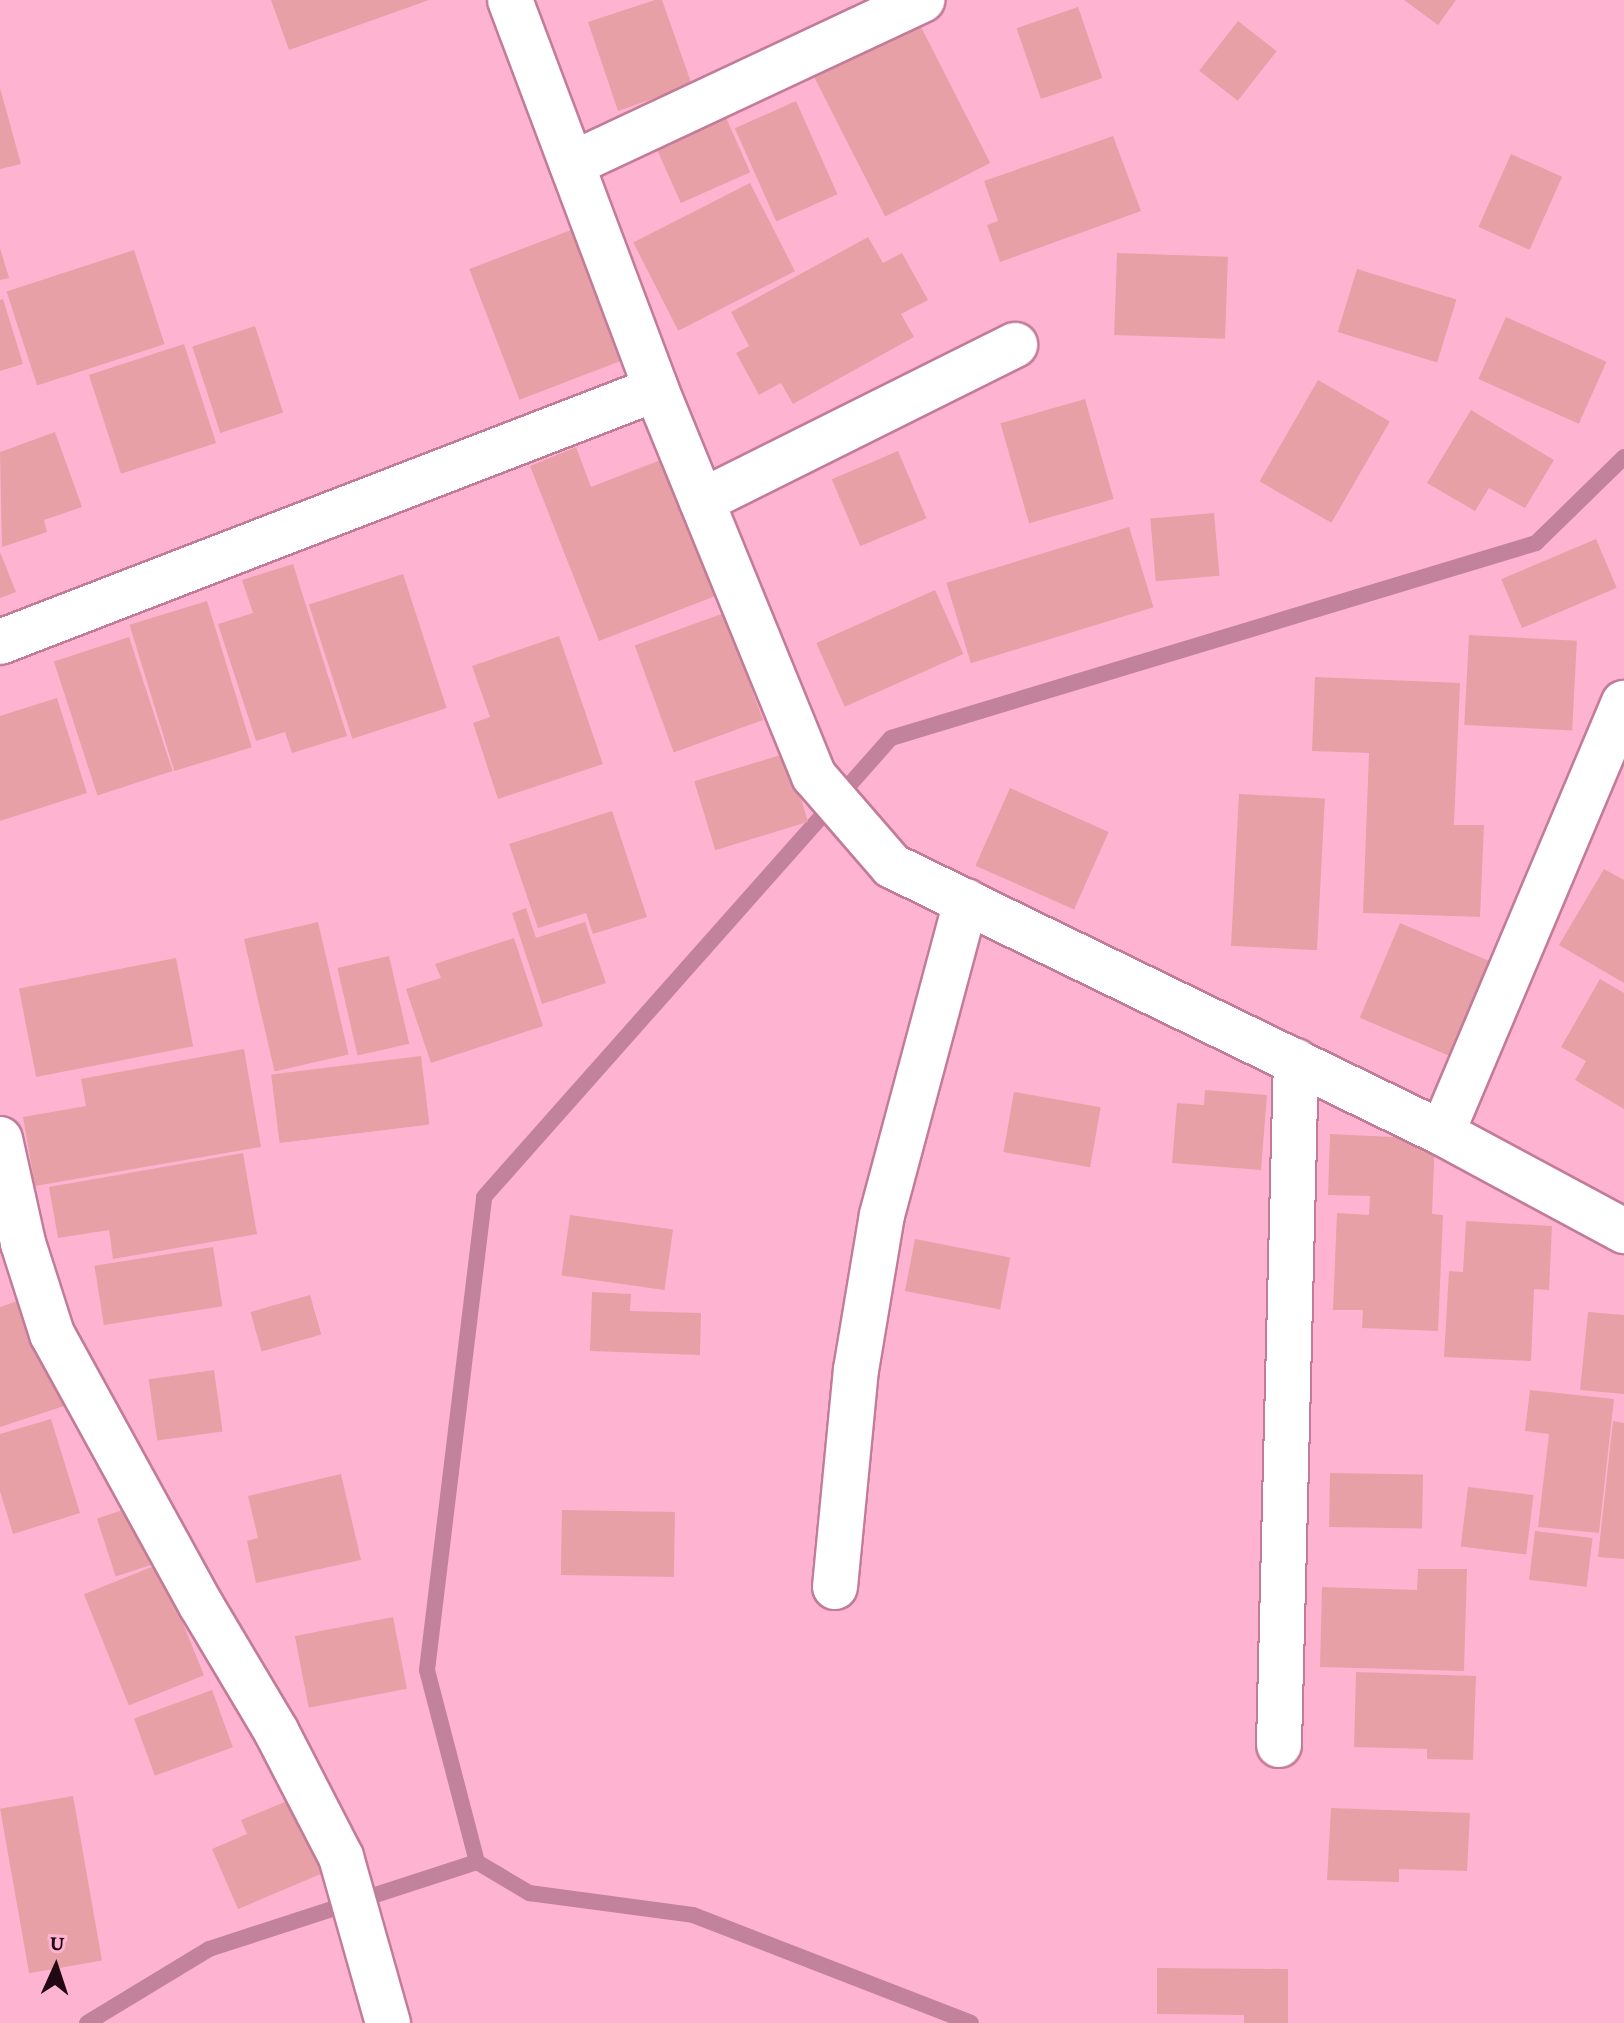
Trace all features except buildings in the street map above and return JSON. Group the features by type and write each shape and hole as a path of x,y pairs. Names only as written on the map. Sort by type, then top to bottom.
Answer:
{"street":[{"path":"510,0 656,389 814,776 892,866 1442,1133 1624,1231"},
{"path":"572,164 922,0"},
{"path":"702,501 1015,345"},
{"path":"0,642 656,389"},
{"path":"1442,1133 1624,703"},
{"path":"835,1587 856,1370 882,1215 966,901"},
{"path":"1279,1745 1296,1061"},
{"path":"0,1139 12,1249 72,1373 276,1731 341,1857 388,2023"}],"waterway":[{"path":"477,1862 427,1670 484,1197 891,738 1536,543 1624,457"},
{"path":"87,2023 209,1949 477,1862 529,1893 693,1915 971,2023"}]}
